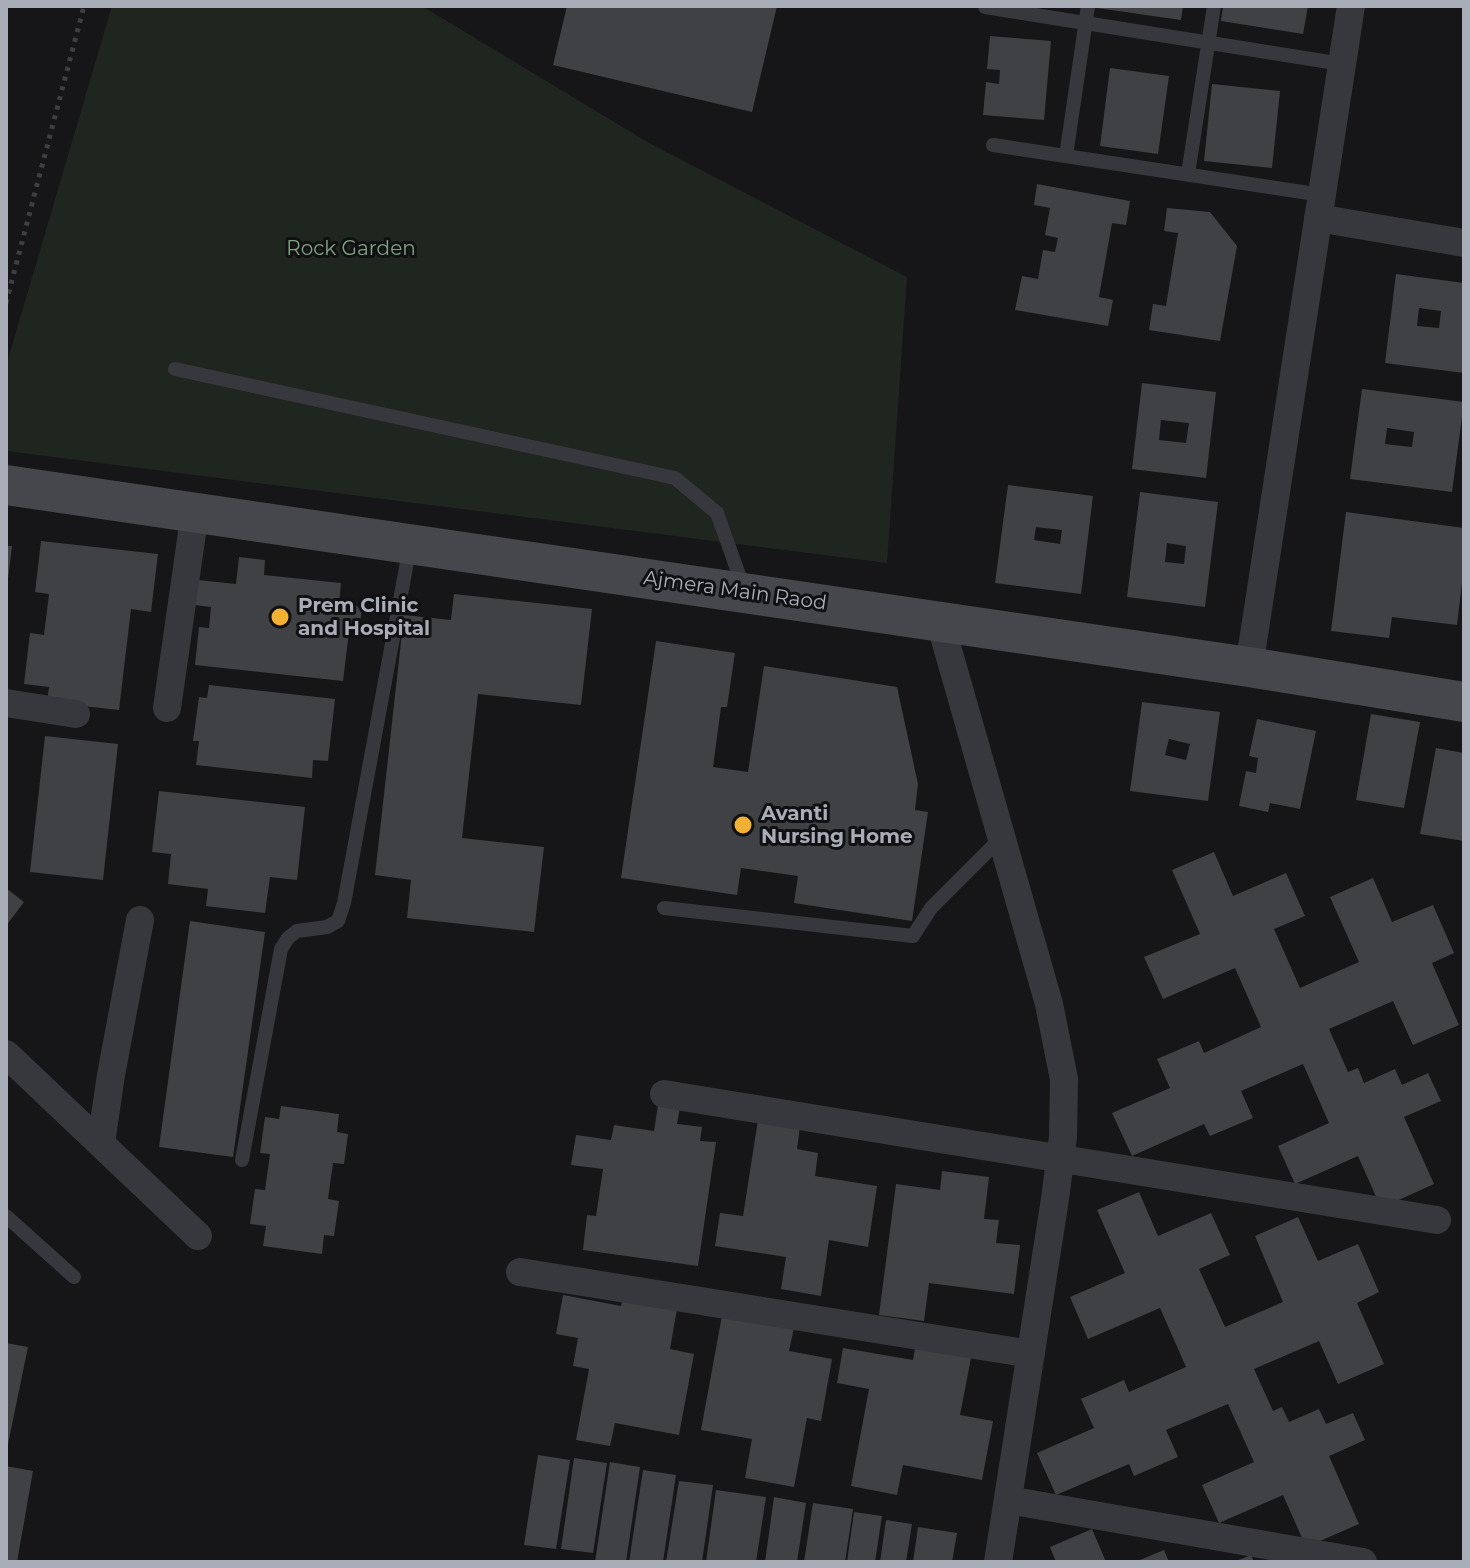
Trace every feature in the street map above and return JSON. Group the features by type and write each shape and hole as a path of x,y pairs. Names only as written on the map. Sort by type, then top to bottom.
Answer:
{"street":[{"path":"1249,667 1351,6"},
{"path":"1320,206 1464,243"},
{"name":"Ajmera Main Raod","path":"6,485 1249,667 1464,702"},
{"path":"167,708 195,512"},
{"path":"940,622 1049,1004 1064,1079 1060,1160 998,1562"},
{"path":"6,703 76,714"},
{"path":"101,1143 140,920"},
{"path":"6,1054 198,1236"},
{"path":"664,1094 1437,1220"},
{"path":"520,1272 1031,1354"},
{"path":"1008,1500 1363,1562"}],"lane":[{"path":"1066,156 1088,6"},
{"path":"1188,174 1214,6"},
{"path":"985,7 1342,64"},
{"path":"993,145 1188,174 1320,206"},
{"path":"175,369 675,478 717,513 746,593"},
{"path":"242,1160 281,949 297,931 327,927 338,921 344,903 410,544"},
{"path":"664,908 913,936 931,908 1001,837"},
{"path":"6,1216 74,1277"}],"path":[{"path":"6,303 84,6"}],"green space":[{"name":"Rock Garden","path":"112,6 422,6 649,143 907,277 887,563 6,451 6,366"}],"building":[{"path":"567,6 777,6 752,112 553,65"},
{"path":"1097,6 1183,6 1181,20"},
{"path":"1223,6 1308,6 1303,34 1221,21"},
{"path":"990,36 1051,41 1044,120 983,115 986,82 999,84 1000,70 987,69"},
{"path":"1110,68 1169,76 1158,154 1100,146"},
{"path":"1212,84 1280,91 1272,168 1204,161"},
{"path":"1037,184 1130,201 1126,225 1112,223 1099,297 1113,300 1108,326 1015,310 1022,276 1038,279 1043,250 1055,252 1058,238 1045,235 1050,208 1034,205"},
{"path":"1167,208 1210,212 1237,246 1220,341 1149,330 1153,304 1166,306 1178,233 1164,231"},
{"path":"1396,274 1464,283 1464,373 1385,363","holes":["1419,308 1441,311 1439,328 1417,326"]},
{"path":"1142,383 1216,392 1206,478 1132,469","holes":["1161,420 1189,423 1186,443 1159,440"]},
{"path":"1362,389 1464,402 1452,492 1350,479","holes":["1387,428 1414,432 1412,447 1385,444"]},
{"path":"1008,485 1093,496 1081,594 995,583","holes":["1036,527 1062,530 1060,544 1034,540"]},
{"path":"1140,492 1218,502 1205,607 1127,597","holes":["1167,543 1186,546 1184,564 1165,562"]},
{"path":"1346,512 1464,528 1464,566 1457,625 1392,617 1389,638 1331,631"},
{"path":"41,541 158,554 151,612 131,609 119,710 47,702 49,687 24,684 30,633 44,635 49,594 35,592"},
{"path":"6,546 12,546 8,579 6,579"},
{"path":"239,557 265,560 264,575 341,583 339,604 362,607 359,633 349,632 343,681 195,665 199,627 209,628 211,607 195,605 198,580 236,584"},
{"path":"454,594 592,609 581,705 478,694 462,838 544,847 534,932 407,918 411,880 375,875 404,615 451,620"},
{"path":"656,641 735,653 727,707 721,707 713,767 748,772 764,666 897,687 918,784 915,810 928,812 912,921 794,903 798,876 741,868 737,895 621,878"},
{"path":"209,685 335,699 328,761 313,760 312,778 196,765 199,741 193,741 199,697 207,698"},
{"path":"1142,702 1220,712 1208,801 1130,791","holes":["1169,739 1190,744 1186,760 1165,755"]},
{"path":"1371,714 1420,722 1404,808 1356,800"},
{"path":"1257,719 1316,731 1300,809 1270,803 1268,812 1239,806 1246,771 1256,773 1258,758 1249,756"},
{"path":"45,736 118,744 103,880 30,872"},
{"path":"1436,748 1464,753 1464,841 1420,834"},
{"path":"159,791 305,807 297,880 270,877 265,913 206,906 208,889 168,884 171,854 152,852"},
{"path":"1214,852 1233,896 1286,873 1305,916 1274,929 1300,988 1359,962 1330,897 1373,878 1392,922 1433,905 1454,953 1432,963 1459,1025 1413,1045 1393,1001 1329,1029 1348,1072 1358,1068 1364,1083 1395,1069 1402,1085 1428,1073 1441,1101 1404,1117 1434,1184 1381,1208 1358,1156 1295,1184 1278,1146 1329,1123 1303,1064 1241,1091 1253,1118 1210,1136 1204,1124 1132,1156 1112,1113 1170,1088 1157,1059 1199,1041 1204,1053 1261,1027 1235,968 1163,999 1144,957 1200,934 1172,870"},
{"path":"6,888 24,902 6,926"},
{"path":"190,921 265,932 233,1157 159,1147"},
{"path":"659,1099 681,1102 677,1124 702,1127 700,1141 716,1142 698,1266 583,1250 587,1215 596,1216 603,1169 571,1165 576,1135 611,1140 614,1125 654,1131"},
{"path":"281,1106 339,1114 337,1132 348,1134 344,1164 333,1163 328,1199 339,1201 334,1236 324,1235 322,1254 263,1246 266,1226 250,1224 255,1189 265,1190 270,1154 260,1153 265,1117 279,1119"},
{"path":"758,1120 800,1126 797,1149 818,1153 815,1176 877,1186 868,1247 829,1240 821,1296 781,1289 786,1257 715,1246 720,1213 743,1216"},
{"path":"942,1171 989,1177 984,1219 999,1220 996,1243 1020,1245 1014,1294 929,1283 924,1321 879,1315 896,1184 940,1190"},
{"path":"1139,1192 1158,1236 1211,1213 1230,1255 1199,1269 1225,1327 1283,1302 1255,1236 1298,1217 1318,1261 1358,1244 1379,1292 1357,1303 1384,1364 1338,1384 1319,1341 1254,1369 1273,1411 1282,1407 1289,1422 1319,1409 1326,1424 1353,1413 1365,1440 1329,1456 1359,1524 1306,1547 1283,1495 1219,1523 1202,1485 1254,1462 1228,1404 1166,1430 1178,1457 1134,1476 1129,1464 1056,1495 1037,1453 1094,1428 1081,1399 1124,1380 1129,1392 1186,1367 1160,1308 1088,1339 1070,1297 1125,1273 1097,1210"},
{"path":"624,1293 678,1303 670,1349 694,1354 679,1435 615,1423 610,1446 576,1440 589,1369 573,1366 578,1338 556,1334 563,1295 621,1306"},
{"path":"723,1310 795,1323 789,1351 832,1359 821,1421 807,1418 794,1487 745,1478 752,1439 701,1430"},
{"path":"6,1343 28,1347 7,1449 6,1449"},
{"path":"916,1343 972,1353 960,1415 993,1421 982,1480 903,1465 897,1495 851,1486 869,1389 837,1383 843,1348 913,1360"},
{"path":"538,1455 570,1460 556,1549 524,1545"},
{"path":"574,1458 607,1463 593,1553 561,1549"},
{"path":"610,1462 640,1467 626,1562 595,1562"},
{"path":"6,1466 33,1471 17,1562 6,1562"},
{"path":"643,1470 676,1475 663,1562 629,1562"},
{"path":"679,1481 713,1485 702,1562 666,1562"},
{"path":"716,1490 766,1497 756,1562 706,1562"},
{"path":"774,1497 806,1503 797,1562 765,1562"},
{"path":"813,1503 853,1509 845,1562 804,1562"},
{"path":"854,1512 882,1516 875,1562 847,1562"},
{"path":"886,1520 912,1524 906,1562 880,1562"},
{"path":"918,1527 957,1533 952,1562 913,1562"},
{"path":"1092,1529 1106,1562 1056,1562 1050,1547"},
{"path":"1164,1550 1169,1562 1135,1562"},
{"path":"1251,1555 1254,1562 1234,1562"}],"place":[{"name":"Prem Clinic and Hospital","path":"280,617"},
{"name":"Avanti Nursing Home","path":"743,825"}]}
